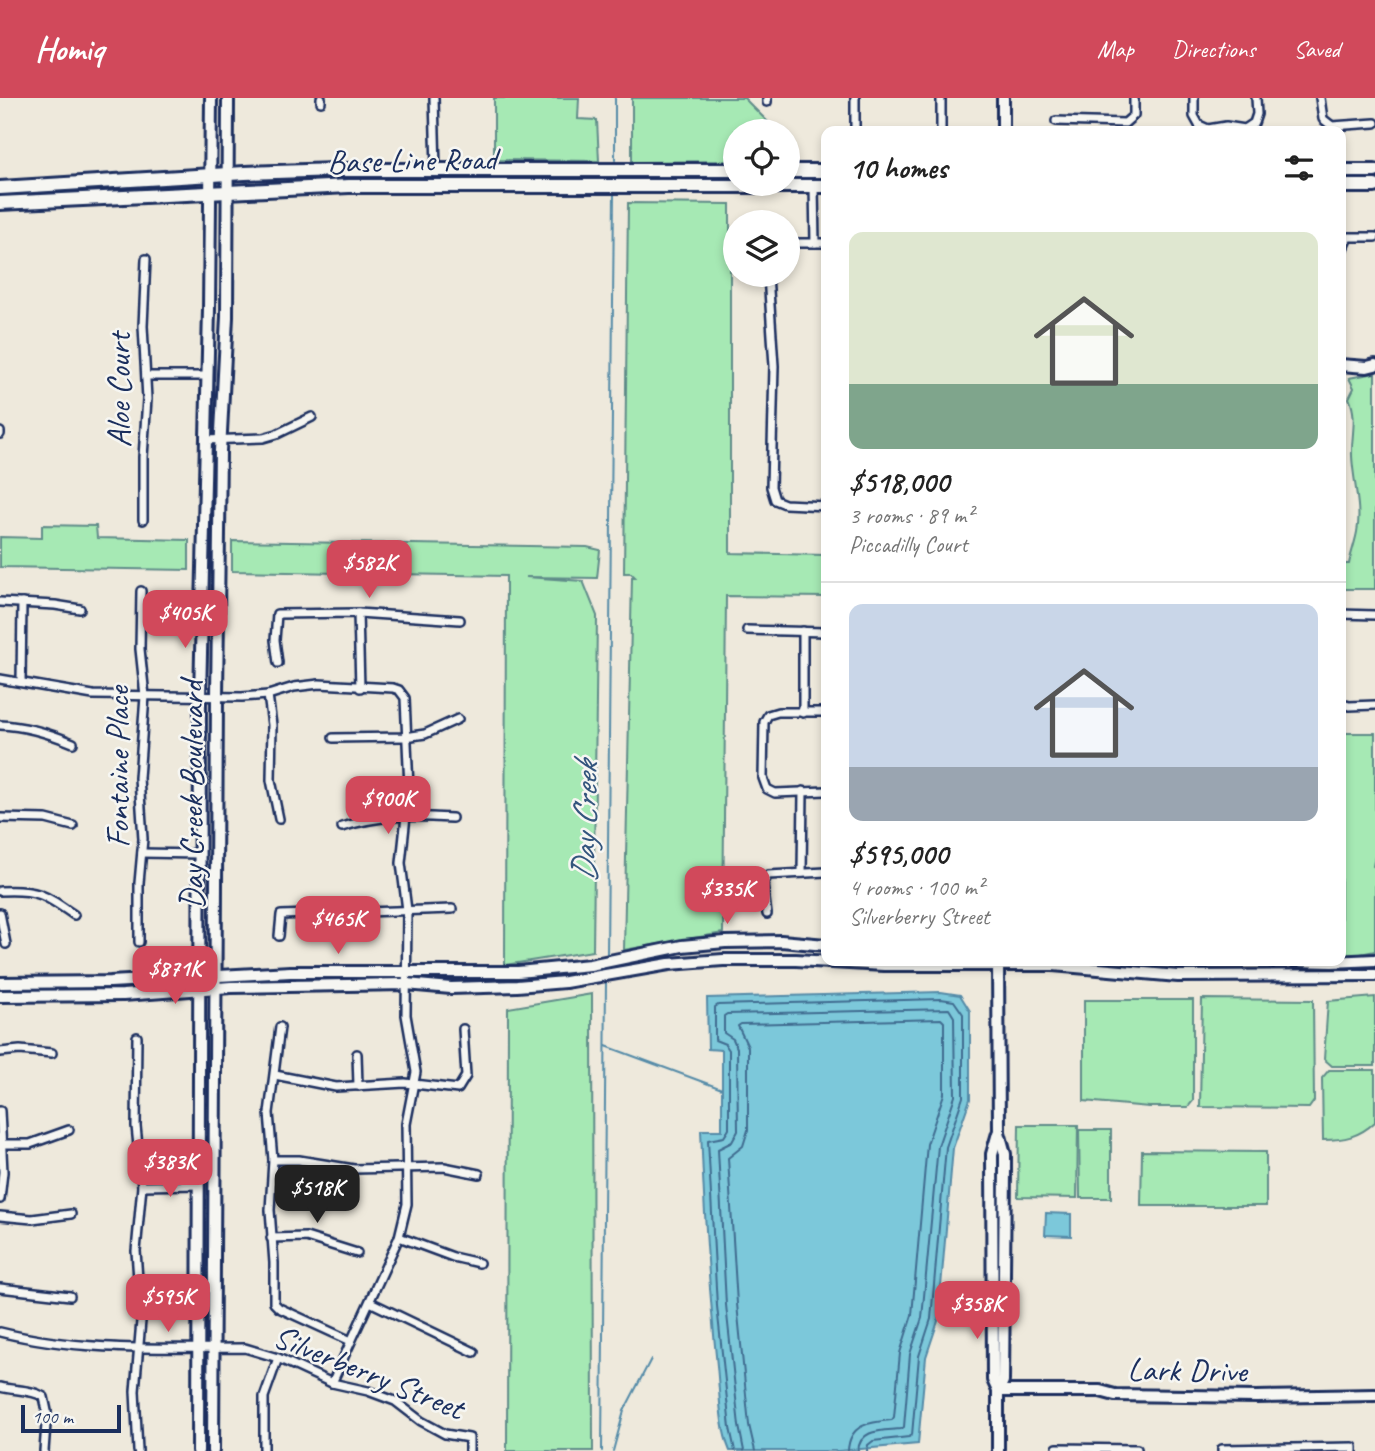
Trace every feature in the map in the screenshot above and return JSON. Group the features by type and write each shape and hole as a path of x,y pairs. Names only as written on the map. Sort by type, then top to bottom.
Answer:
{"main road":[{"name":"Base Line Road","path":"0,188 227,174 436,169 723,170"},
{"path":"800,171 821,171"},
{"path":"1346,171 1375,171"},
{"path":"0,195 41,194 46,186"},
{"name":"Base Line Road","path":"0,203 349,186 820,186"},
{"path":"1346,186 1375,186"}],"street":[{"name":"Day Creek Boulevard","path":"198,1451 200,697 211,98"},
{"name":"Day Creek Boulevard","path":"213,1451 217,696 228,98"},
{"path":"434,98 436,169"},
{"path":"855,98 855,126"},
{"path":"941,126 942,98"},
{"path":"1003,98 1003,126"},
{"path":"1056,121 1125,123 1131,120 1136,109 1134,98"},
{"path":"1194,98 1194,116 1201,126"},
{"path":"1250,126 1254,123 1257,114 1256,98"},
{"path":"1320,98 1323,119 1332,126 1375,123"},
{"path":"815,243 820,186"},
{"path":"1346,242 1348,237 1375,237"},
{"path":"800,243 821,243"},
{"name":"Aloe Court","path":"143,520 142,472 147,399 143,316 146,259"},
{"path":"769,287 774,366 771,488 775,500 785,504 821,506"},
{"path":"1346,365 1375,365"},
{"path":"146,376 207,376"},
{"path":"205,440 272,436 312,417"},
{"name":"Fontaine Place","path":"139,943 139,883 144,823 139,778 145,696 140,649 141,591"},
{"path":"0,602 80,609"},
{"path":"21,681 22,603"},
{"path":"358,613 360,688"},
{"path":"278,663 275,640 277,614 358,613 460,620"},
{"path":"1346,614 1375,615"},
{"path":"747,630 821,632"},
{"path":"803,631 803,713"},
{"path":"0,679 93,695 268,695 294,687 319,684 393,688 402,694 405,705 409,788 401,863 407,910 408,1027 416,1063 406,1124 407,1204 399,1237 332,1383"},
{"path":"268,695 272,725 271,780 279,819"},
{"path":"1346,705 1375,705"},
{"path":"821,712 778,712 768,715 764,722 762,778 767,789 775,793 821,791"},
{"path":"333,738 405,737 425,734 458,719"},
{"path":"0,725 47,732 73,743"},
{"path":"802,873 803,791"},
{"path":"342,827 372,818 406,815 452,818"},
{"path":"0,818 46,819 73,826"},
{"path":"142,853 199,854"},
{"path":"766,914 763,884 768,875 821,872"},
{"path":"0,891 27,889 47,896 74,915"},
{"path":"279,936 281,915 452,909"},
{"path":"0,913 6,944"},
{"path":"0,996 110,995 216,982 407,979 518,972 590,965 682,946 725,942 781,941 821,945"},
{"path":"1346,961 1375,960"},
{"path":"407,979 451,988 517,986 565,982 705,961 821,961"},
{"path":"998,966 999,1132 1005,1154 1005,1169 1003,1381 998,1391 998,1451"},
{"path":"1065,966 1178,976 1375,975"},
{"path":"0,983 200,983"},
{"path":"280,1027 269,1113 273,1160 271,1238 274,1303 279,1308 351,1341"},
{"path":"275,1075 336,1087 414,1084 458,1089 466,1076 463,1029"},
{"path":"137,1037 136,1126 142,1186 136,1251 141,1304 135,1391 138,1451"},
{"path":"0,1052 20,1050 52,1053"},
{"path":"357,1054 359,1086"},
{"path":"0,1111 3,1172 0,1199"},
{"path":"1,1144 30,1144 69,1130"},
{"path":"273,1160 299,1160 354,1169 444,1167 479,1174"},
{"path":"142,1186 198,1185"},
{"path":"0,1216 32,1219 71,1214"},
{"path":"271,1238 306,1237 358,1253"},
{"path":"399,1237 453,1257 479,1263"},
{"path":"0,1288 70,1296"},
{"path":"370,1302 474,1352"},
{"name":"Silverberry Street","path":"0,1332 49,1343 140,1348 245,1348 278,1358 332,1383 368,1391 395,1401 421,1421 445,1434 469,1438 469,1451"},
{"path":"264,1451 264,1397 278,1358"},
{"path":"0,1387 16,1391 34,1391 44,1397 47,1411 44,1451"},
{"name":"Lark Drive","path":"998,1391 1100,1391 1115,1395 1257,1397 1375,1395"},
{"path":"1222,1450 1353,1449"},
{"path":"1057,1450 1137,1450"}],"green space":[{"path":"494,98 579,98 578,119 597,120 599,161 494,160"},
{"path":"632,98 744,98 765,119 723,119 723,161 632,162"},
{"path":"628,203 730,204 730,210 723,210 723,287 730,287 730,553 821,555 821,597 726,596 723,933 624,950 632,577 635,577 631,573 624,573"},
{"path":"1375,373 1375,589 1346,589 1346,564 1349,564 1358,523 1352,456 1353,413 1349,398 1354,388 1349,378"},
{"path":"42,525 96,526 97,538 189,540 189,570 0,567 0,537 42,538"},
{"path":"232,541 587,547 600,550 597,578 526,577 583,581 597,616 593,951 505,965 506,576 232,571"},
{"path":"1346,733 1375,733 1375,951 1346,957"},
{"path":"592,994 593,1451 507,1451 508,1008"},
{"path":"1375,997 1375,1066 1332,1066 1324,1059 1328,1001"},
{"path":"1202,999 1313,1000 1314,1101 1309,1108 1200,1107"},
{"path":"1084,1000 1193,1000 1193,1101 1188,1107 1149,1107 1084,1101"},
{"path":"1329,1070 1375,1070 1375,1122 1351,1137 1323,1140 1322,1078"},
{"path":"1019,1125 1078,1125 1077,1198 1018,1197"},
{"path":"1079,1130 1111,1130 1111,1198 1080,1198"},
{"path":"1142,1151 1266,1152 1266,1206 1141,1206"}],"water":[{"path":"941,992 960,995 970,1011 970,1099 953,1148 938,1321 926,1357 918,1444 838,1451 730,1451 720,1409 701,1130 722,1130 722,1050 708,1049 707,998"},
{"path":"1046,1213 1071,1214 1071,1236 1045,1235"}],"waterway":[{"name":"Day Creek","path":"615,98 615,160"},
{"name":"Day Creek","path":"607,956 614,194"},
{"name":"Day Creek","path":"602,1451 606,980"},
{"path":"606,1046 722,1089"},
{"path":"613,1451 624,1411 651,1359"}]}
